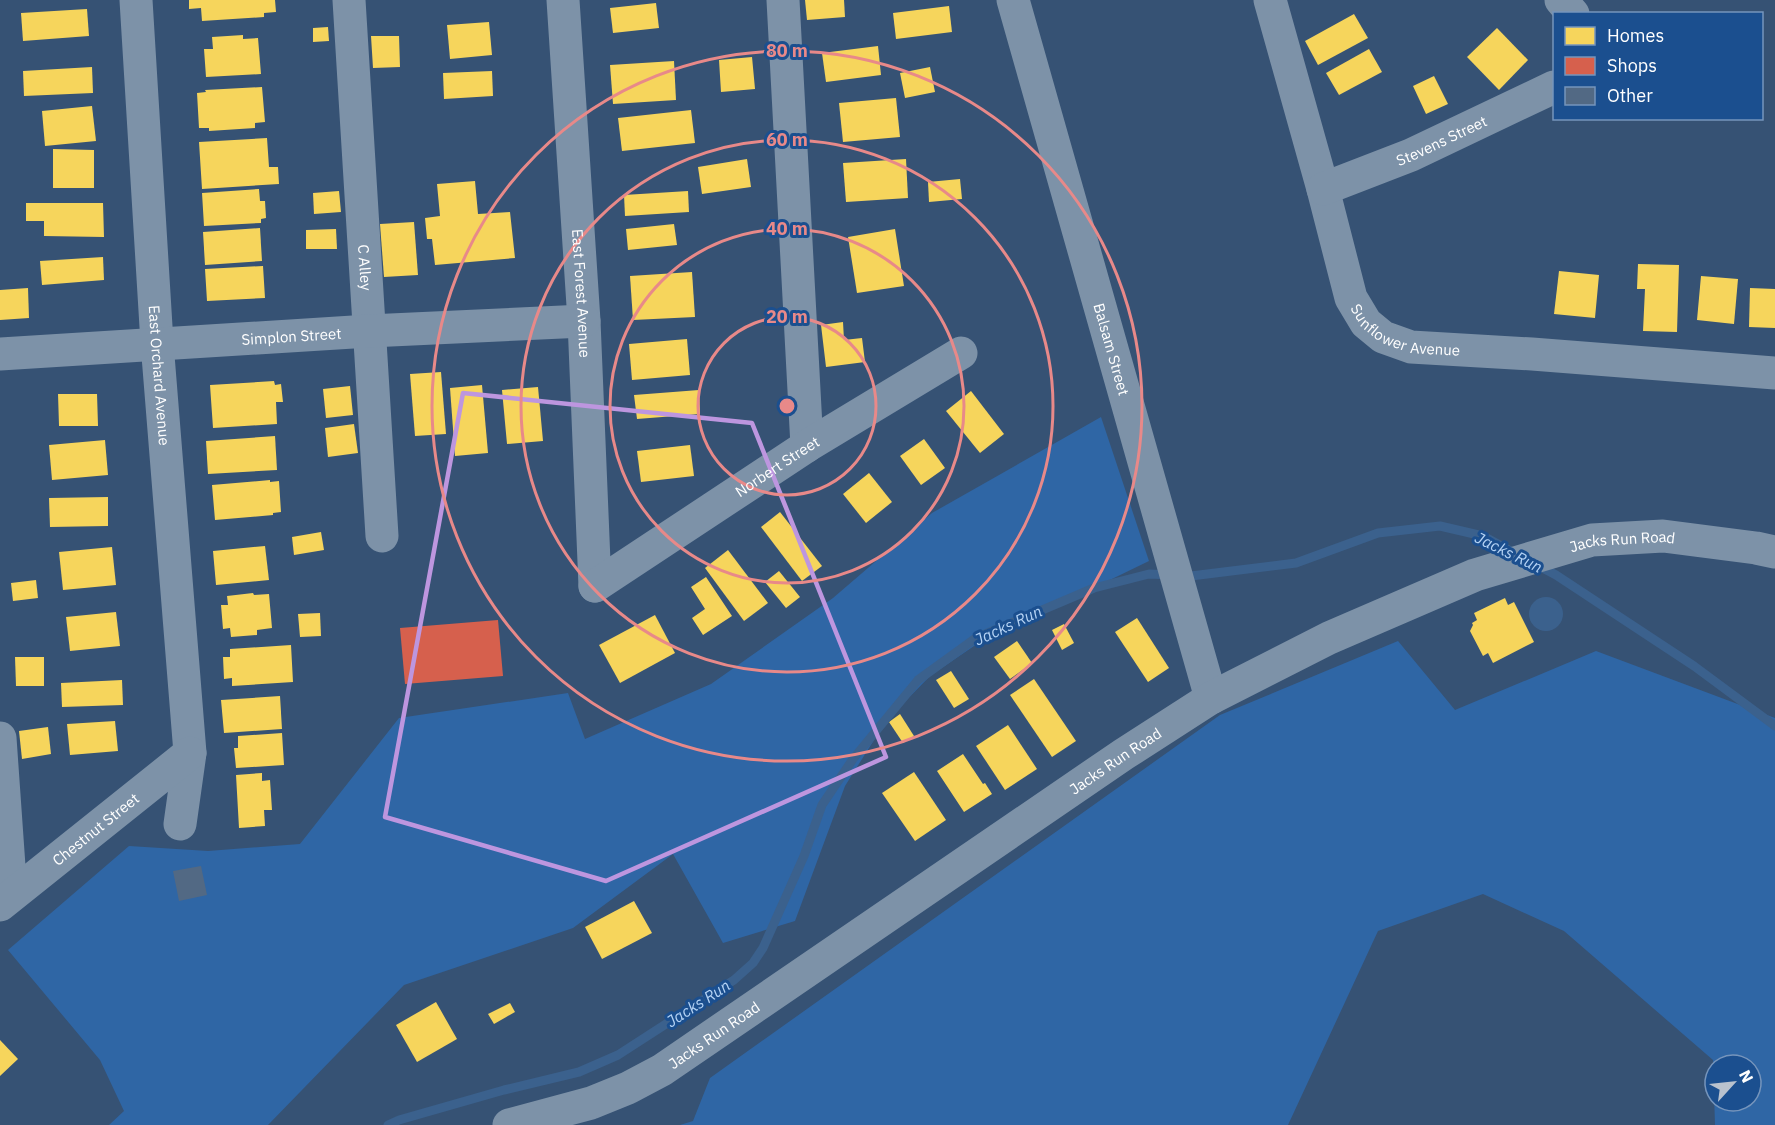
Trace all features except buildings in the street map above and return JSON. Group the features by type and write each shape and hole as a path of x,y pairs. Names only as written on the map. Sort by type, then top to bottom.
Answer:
{"street":[{"name":"East Orchard Avenue","path":"136,0 157,343 190,753 180,824"},
{"name":"C Alley","path":"349,0 382,536"},
{"name":"East Forest Avenue","path":"562,0 584,321 595,586"},
{"path":"783,0 807,446"},
{"name":"Balsam Street","path":"1013,0 1211,698"},
{"name":"Sunflower Avenue","path":"1270,0 1351,298 1366,323 1383,337 1411,347 1775,373"},
{"path":"1561,0 1571,12"},
{"name":"Stevens Street","path":"1323,189 1411,155 1553,87"},
{"name":"Simplon Street","path":"0,354 369,331 584,321"},
{"name":"Norbert Street","path":"595,586 807,446 961,353"},
{"name":"Jacks Run Road","path":"509,1125 591,1103 628,1088 662,1070 1114,761 1211,698 1329,638 1475,575 1592,540 1663,536 1775,552"},
{"path":"0,738 5,900"},
{"name":"Chestnut Street","path":"5,900 190,753"}],"highlighted area":[{"path":"463,393 752,423 886,757 606,881 385,817"}],"shaded area":[{"path":"1101,417 1149,561 974,646 930,676 886,721 845,786 795,921 723,943 673,854 573,928 404,985 268,1125 109,1125 124,1111 100,1060 8,950 129,846 208,851 300,844 399,718 568,693 585,739 711,684 833,598 932,513"},
{"path":"1546,597 1558,602 1563,614 1558,626 1546,631 1534,626 1529,614 1534,602"},
{"path":"1398,641 1455,710 1596,651 1775,718 1775,1125 1715,1125 1715,1113 1763,1113 1763,1053 1705,1053 1564,931 1483,894 1378,931 1288,1125 680,1125 693,1121 710,1078 1220,715"}],"waterway":[{"name":"Jacks Run","path":"388,1125 504,1090 579,1072 618,1055 734,980 753,963 763,948 804,856 822,805 853,759 918,680 976,638 1094,588 1149,574 1191,576 1296,563 1378,533 1440,526 1483,536 1516,554"},
{"name":"Jacks Run","path":"1539,566 1694,666 1775,726"}]}
